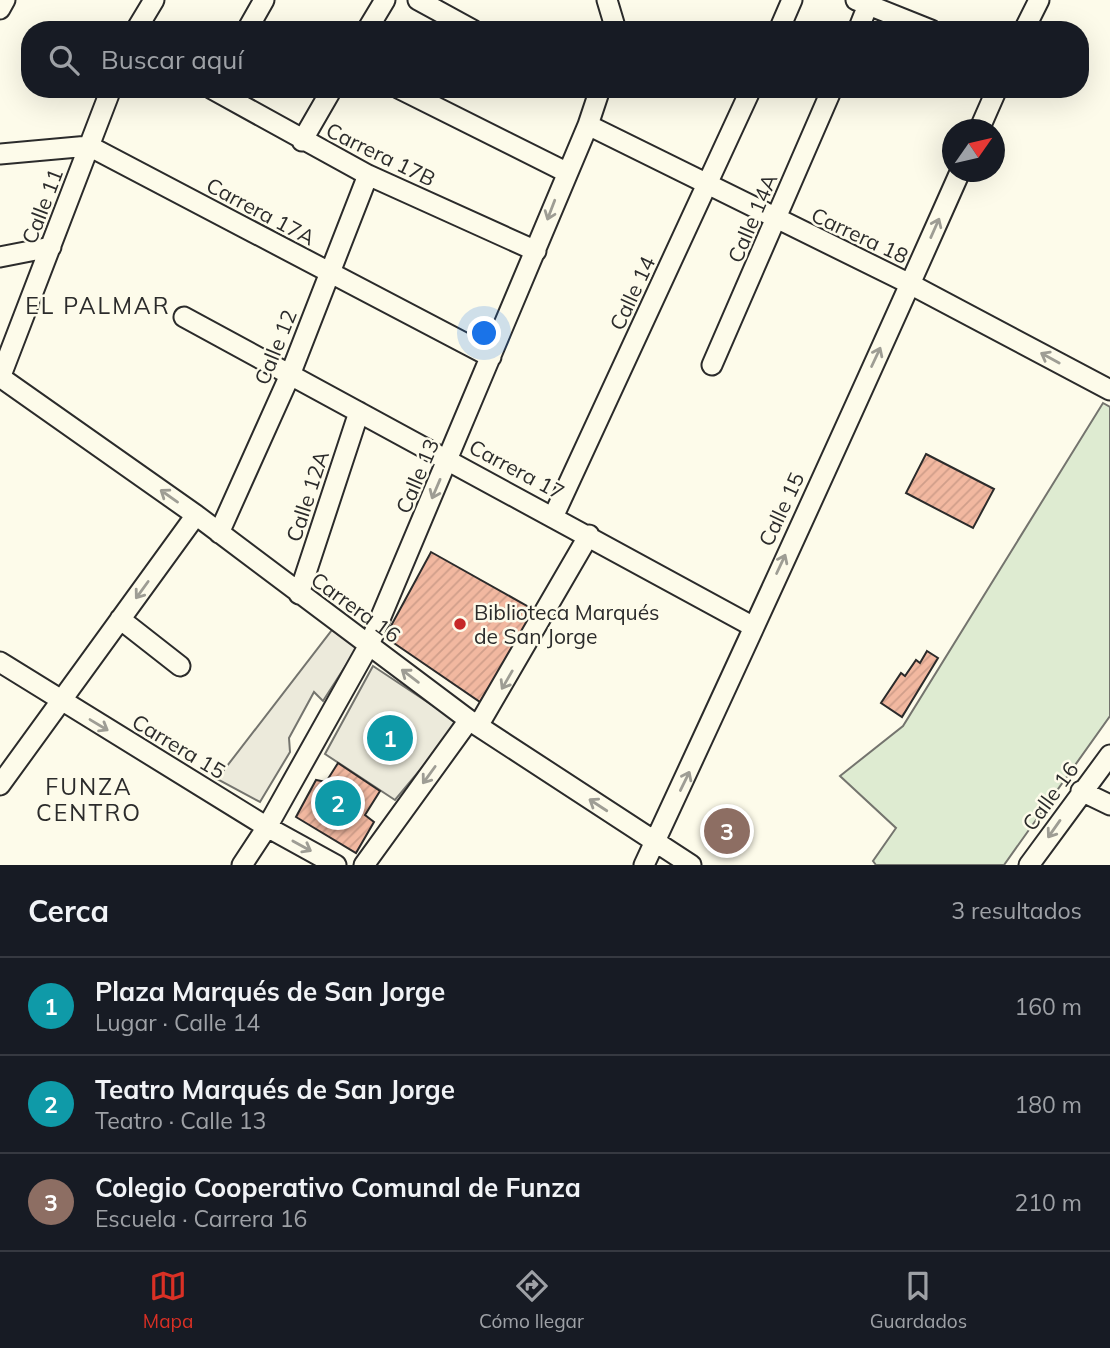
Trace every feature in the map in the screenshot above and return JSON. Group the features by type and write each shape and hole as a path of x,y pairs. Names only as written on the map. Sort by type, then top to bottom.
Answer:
{"street":[{"path":"0,9 5,0"},
{"path":"141,21 154,0"},
{"path":"252,21 264,0"},
{"path":"372,21 385,0"},
{"path":"418,0 456,21"},
{"path":"607,0 613,21"},
{"path":"783,21 792,0"},
{"path":"1028,21 1039,0"},
{"path":"860,21 865,2 910,21"},
{"name":"Calle 11","path":"0,377 108,98"},
{"name":"Carrera 17B","path":"228,98 368,175 536,251"},
{"path":"302,141 327,98"},
{"path":"418,98 566,172"},
{"name":"Calle 13","path":"242,865 267,827 369,645 588,125 592,98"},
{"name":"Calle 14","path":"554,515 747,98"},
{"name":"Calle 14A","path":"712,365 828,98"},
{"path":"984,119 993,98"},
{"name":"Carrera 18","path":"588,125 910,284 1110,390"},
{"path":"0,154 89,146"},
{"name":"Carrera 17A","path":"89,146 491,357"},
{"name":"Calle 12","path":"219,533 290,375 368,175"},
{"name":"Calle 15","path":"644,865 713,722 752,626 956,182"},
{"path":"0,257 51,247"},
{"name":"Carrera 17","path":"184,317 554,515 752,626"},
{"name":"Carrera 16","path":"0,377 196,515 474,723 691,865"},
{"name":"Calle 12A","path":"299,594 359,412"},
{"path":"0,785 196,515"},
{"path":"364,865 474,723 589,535"},
{"path":"120,620 180,666"},
{"name":"Carrera 15","path":"0,662 59,701 267,827 336,865"},
{"name":"Calle 16","path":"1028,865 1110,755"},
{"path":"1081,791 1110,805"}],"green space":[{"path":"1103,403 1110,407 1110,716 1004,865 876,865 873,861 896,828 840,776 903,726"}],"shaded area":[{"path":"332,630 357,648 323,701 314,692 289,738 290,752 260,802 217,779"},
{"path":"373,666 459,723 395,800 325,754"}],"building":[{"path":"926,454 994,489 973,528 906,493"},
{"name":"Biblioteca Marqués de San Jorge","path":"431,552 536,611 480,702 385,637"},
{"path":"927,651 938,658 902,717 881,703 901,673 905,676 916,660 920,663"},
{"path":"338,763 380,791 365,815 374,822 356,853 296,817 316,780 326,782"}],"place":[{"name":"Biblioteca Marqués de San Jorge","path":"460,624"},
{"name":"Plaza Marqués de San Jorge","path":"390,738"},
{"name":"Teatro Marqués de San Jorge","path":"338,803"},
{"name":"Colegio Cooperativo Comunal de Funza","path":"727,831"}],"district":[{"name":"EL PALMAR","path":"98,305"},
{"name":"FUNZA CENTRO","path":"89,799"}]}
